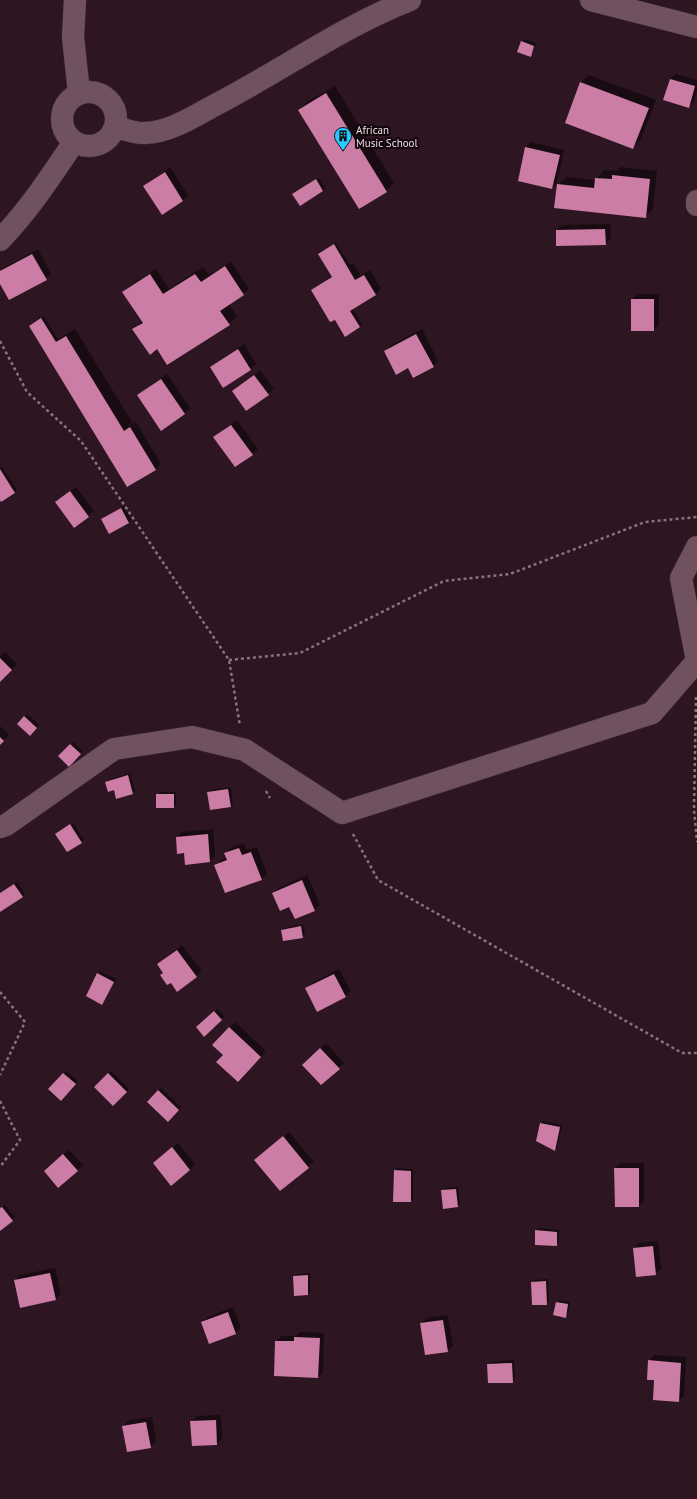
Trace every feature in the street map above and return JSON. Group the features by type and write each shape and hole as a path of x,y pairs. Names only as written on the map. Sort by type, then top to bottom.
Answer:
{"street":[{"path":"75,0 74,37 79,93"},
{"path":"115,127 144,133 174,126 246,90 336,35 410,0"},
{"path":"591,0 697,27"},
{"path":"91,92 103,95 112,104 116,115 115,127 109,138 98,145 86,146 74,142 66,134 61,122 62,110 68,100 79,93 91,92"},
{"path":"0,240 17,222 41,191 74,142"},
{"path":"0,827 6,825 114,750 192,737 245,750 342,813 652,713 697,661 681,578 697,547"}],"path":[{"path":"0,341 27,392 81,441 229,660 245,750"},
{"path":"229,660 300,653 444,581 510,574 645,522 697,517"},
{"path":"697,661 694,810 697,842"},
{"path":"263,784 270,798"},
{"path":"342,813 378,880 682,1053 697,1054"},
{"path":"0,992 25,1022 0,1075"},
{"path":"0,1101 20,1140 0,1167"}],"building":[{"path":"521,41 534,46 531,57 517,52"},
{"path":"670,79 695,86 689,108 663,100"},
{"path":"580,82 649,108 633,149 565,123"},
{"name":"African Music School","path":"326,93 387,192 359,209 298,110"},
{"path":"525,147 560,155 552,189 518,181"},
{"path":"165,172 183,201 162,215 143,186"},
{"path":"612,175 650,179 646,218 554,208 557,184 594,188 595,178 612,179"},
{"path":"316,179 323,191 300,206 292,194"},
{"path":"605,229 606,245 556,246 556,230"},
{"path":"334,244 355,280 364,275 376,295 350,311 360,327 345,337 335,320 330,322 311,290 332,277 318,254"},
{"path":"32,254 47,280 9,300 0,284 0,271"},
{"path":"225,266 244,295 220,311 230,325 167,365 157,349 150,355 132,329 143,323 122,292 150,274 163,294 195,274 201,282"},
{"path":"631,299 654,299 654,331 631,331"},
{"path":"41,318 56,342 66,336 124,431 130,427 156,470 127,487 29,326"},
{"path":"416,334 434,367 413,378 408,368 396,375 384,351"},
{"path":"238,349 251,370 223,388 210,367"},
{"path":"254,375 269,395 246,411 232,391"},
{"path":"161,379 185,414 161,431 137,395"},
{"path":"231,425 253,455 235,467 213,437"},
{"path":"0,469 15,493 1,502 0,500"},
{"path":"70,491 89,517 74,528 55,502"},
{"path":"121,508 129,523 109,534 101,519"},
{"path":"0,658 12,670 0,682"},
{"path":"24,716 37,728 30,736 17,724"},
{"path":"0,737 4,741 0,745"},
{"path":"70,744 81,754 69,767 58,756"},
{"path":"128,775 133,794 116,799 114,790 108,792 105,782"},
{"path":"228,789 231,807 210,810 207,792"},
{"path":"156,794 174,794 174,808 156,808"},
{"path":"70,824 82,843 67,852 55,834"},
{"path":"208,834 210,862 185,865 184,853 177,854 176,837"},
{"path":"239,848 242,855 251,852 262,880 225,893 214,865 227,860 224,853"},
{"path":"302,880 315,911 295,919 289,907 280,911 272,893"},
{"path":"14,884 23,897 0,912 0,893"},
{"path":"301,926 303,938 283,941 281,930"},
{"path":"177,950 197,977 177,992 171,983 167,985 160,975 163,973 157,964"},
{"path":"97,973 114,982 102,1005 86,996"},
{"path":"334,974 346,997 317,1012 305,988"},
{"path":"214,1011 222,1020 204,1037 196,1027"},
{"path":"229,1027 261,1057 238,1082 216,1062 223,1055 212,1045"},
{"path":"320,1048 340,1069 321,1085 302,1065"},
{"path":"63,1073 76,1084 61,1101 48,1089"},
{"path":"108,1073 127,1092 113,1106 94,1087"},
{"path":"158,1090 179,1110 168,1122 147,1102"},
{"path":"540,1123 560,1127 555,1151 536,1141"},
{"path":"283,1136 309,1168 280,1191 254,1160"},
{"path":"172,1147 190,1170 171,1186 153,1163"},
{"path":"63,1154 78,1171 58,1188 44,1171"},
{"path":"614,1168 639,1168 639,1207 615,1207"},
{"path":"394,1170 411,1171 411,1202 393,1202"},
{"path":"456,1189 458,1207 443,1209 441,1190"},
{"path":"2,1207 13,1221 0,1231 0,1208"},
{"path":"535,1230 557,1232 557,1246 535,1245"},
{"path":"653,1246 656,1275 636,1277 633,1248"},
{"path":"50,1273 56,1300 20,1308 14,1280"},
{"path":"308,1275 308,1295 294,1296 293,1276"},
{"path":"546,1281 547,1305 532,1305 531,1282"},
{"path":"556,1302 568,1304 566,1318 553,1315"},
{"path":"228,1312 236,1334 209,1344 201,1322"},
{"path":"443,1320 448,1352 425,1355 420,1323"},
{"path":"294,1337 320,1338 318,1378 274,1376 275,1341 294,1341"},
{"path":"648,1360 681,1363 679,1402 653,1400 654,1380 647,1380"},
{"path":"512,1363 513,1383 488,1383 487,1364"},
{"path":"216,1420 217,1445 192,1446 190,1421"},
{"path":"146,1422 151,1448 127,1452 122,1426"}],"place":[{"name":"African Music School","path":"343,151"}]}
